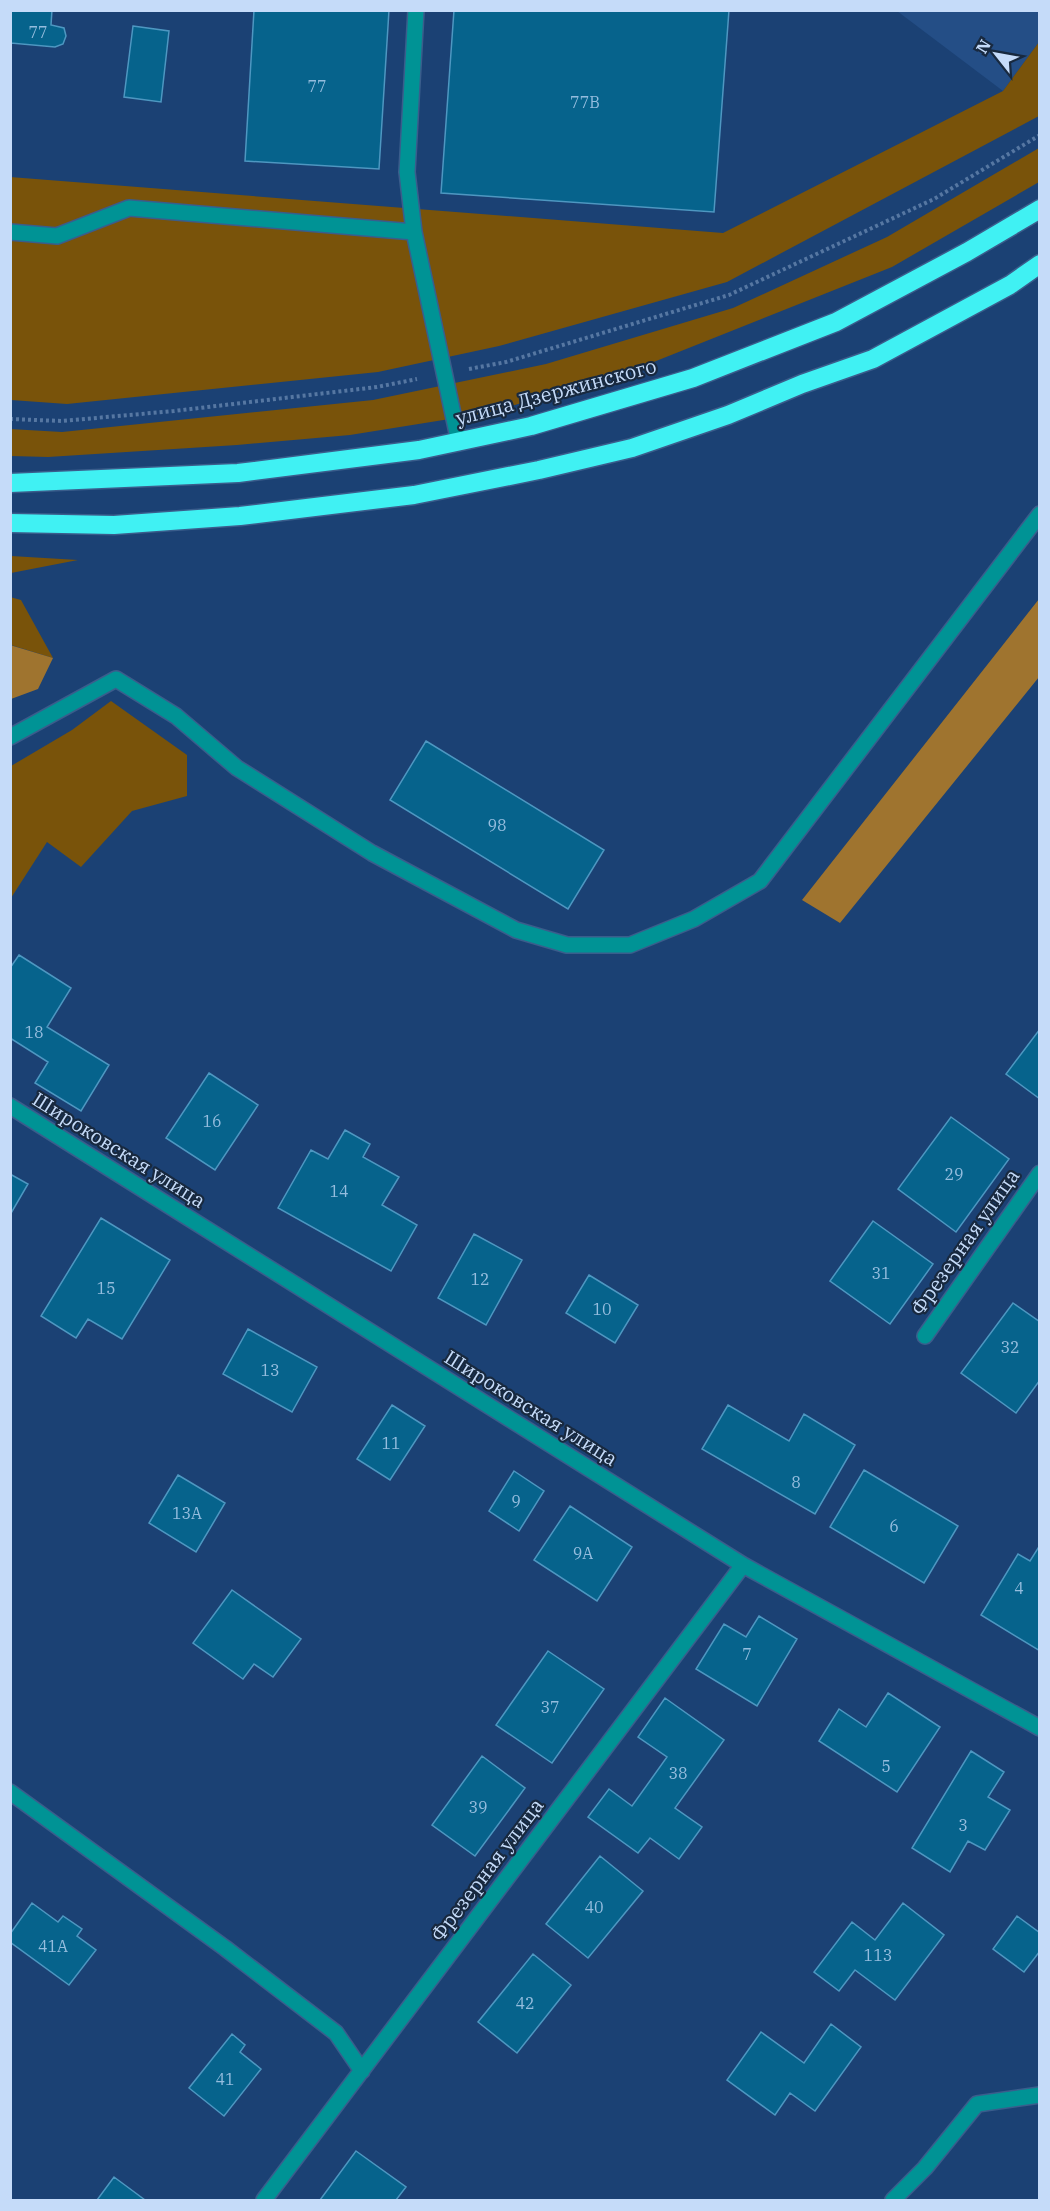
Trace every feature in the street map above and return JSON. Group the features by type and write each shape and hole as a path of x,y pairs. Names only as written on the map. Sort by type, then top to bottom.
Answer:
{"highway":[{"name":"улица Дзержинского","path":"10,483 238,474 419,450 531,426 693,378 836,322 967,252 1040,209"},
{"path":"10,523 114,525 240,516 414,495 539,470 632,448 728,415 802,384 873,359 1010,285 1040,264"}],"street":[{"path":"417,10 407,172 414,232 459,442"},
{"path":"10,232 57,236 129,208 414,232"},
{"path":"10,737 116,679 176,716 237,768 324,823 372,853 516,930 567,945 630,945 694,919 760,881 1040,514"},
{"name":"Широковская улица","path":"10,1106 743,1564 1040,1728"},
{"name":"Фрезерная улица","path":"925,1336 1040,1173"},
{"name":"Фрезерная улица","path":"264,2200 743,1564"},
{"path":"10,1792 225,1947 336,2033 362,2071"},
{"path":"893,2200 925,2168 977,2104 1040,2095"}],"path":[{"path":"10,418 62,421 174,411 376,387 506,362 729,295 934,199 1040,135"}],"shaded area":[{"path":"897,11 1039,11 1039,42 1003,91"},
{"path":"1039,42 1039,116 727,282 499,346 378,372 67,404 11,400 10,177 723,233 1003,91"},
{"path":"1039,148 1039,182 892,267 631,371 487,413 350,435 48,457 11,456 10,429 62,432 373,400 546,364 733,308 887,237"},
{"path":"11,556 78,560 11,573"},
{"path":"10,597 21,600 53,658 11,645"},
{"path":"1039,599 1039,677 840,923 802,900"},
{"path":"10,645 53,658 38,689 11,699"},
{"path":"111,701 187,755 187,796 132,811 81,867 47,842 11,898 11,766 72,730"}],"building":[{"path":"10,10 52,10 51,25 64,28 66,36 63,44 55,47 11,43 10,47"},
{"path":"254,10 389,10 379,169 245,161"},
{"path":"454,10 729,10 714,212 441,193"},
{"path":"133,26 169,31 161,102 124,97"},
{"path":"426,741 604,850 568,909 390,800"},
{"path":"19,955 71,988 47,1027 109,1065 81,1111 35,1083 48,1062 10,1038 10,968"},
{"path":"1040,1029 1040,1099 1006,1074"},
{"path":"209,1073 258,1105 215,1170 166,1138"},
{"path":"951,1117 1009,1159 956,1232 898,1189"},
{"path":"345,1130 370,1144 363,1157 399,1177 382,1205 417,1225 391,1271 278,1208 311,1150 328,1159"},
{"path":"10,1174 28,1184 10,1215"},
{"path":"101,1218 170,1260 122,1339 88,1319 76,1338 41,1316"},
{"path":"873,1221 933,1264 890,1324 830,1281"},
{"path":"474,1234 522,1260 486,1325 438,1298"},
{"path":"589,1275 638,1305 615,1343 566,1313"},
{"path":"1013,1303 1040,1322 1040,1380 1016,1413 961,1373"},
{"path":"248,1329 317,1367 292,1412 223,1374"},
{"path":"392,1405 425,1426 390,1480 357,1459"},
{"path":"728,1405 789,1441 804,1414 855,1445 815,1514 702,1449"},
{"path":"864,1470 958,1526 924,1583 830,1527"},
{"path":"514,1471 544,1491 519,1531 489,1511"},
{"path":"178,1475 225,1503 196,1552 149,1523"},
{"path":"570,1506 632,1547 597,1601 534,1560"},
{"path":"1040,1545 1040,1651 981,1615 1018,1554 1030,1561"},
{"path":"232,1590 301,1639 273,1677 254,1664 243,1679 193,1643"},
{"path":"759,1616 797,1639 757,1706 696,1669 724,1624 746,1637"},
{"path":"548,1651 604,1689 552,1763 496,1725"},
{"path":"888,1693 940,1727 897,1792 819,1741 839,1709 866,1727"},
{"path":"665,1698 724,1740 675,1808 702,1827 679,1859 650,1838 638,1853 588,1817 609,1789 632,1806 667,1757 638,1737"},
{"path":"971,1751 1004,1772 988,1797 1010,1810 985,1850 968,1841 950,1872 912,1848"},
{"path":"482,1756 525,1788 475,1856 432,1825"},
{"path":"600,1856 643,1891 588,1958 546,1924"},
{"path":"32,1903 58,1922 63,1916 82,1929 77,1936 96,1950 69,1985 10,1942 10,1934"},
{"path":"903,1903 944,1935 895,2000 855,1970 839,1991 814,1972 852,1922 875,1940"},
{"path":"1017,1916 1040,1933 1040,1951 1024,1972 993,1949"},
{"path":"533,1954 571,1985 517,2053 478,2022"},
{"path":"831,2024 861,2047 815,2111 790,2093 775,2115 727,2080 761,2032 804,2063"},
{"path":"232,2034 245,2045 240,2052 261,2069 224,2116 189,2088"},
{"path":"356,2151 406,2187 396,2200 320,2200"},
{"path":"114,2177 145,2200 97,2200"}]}
